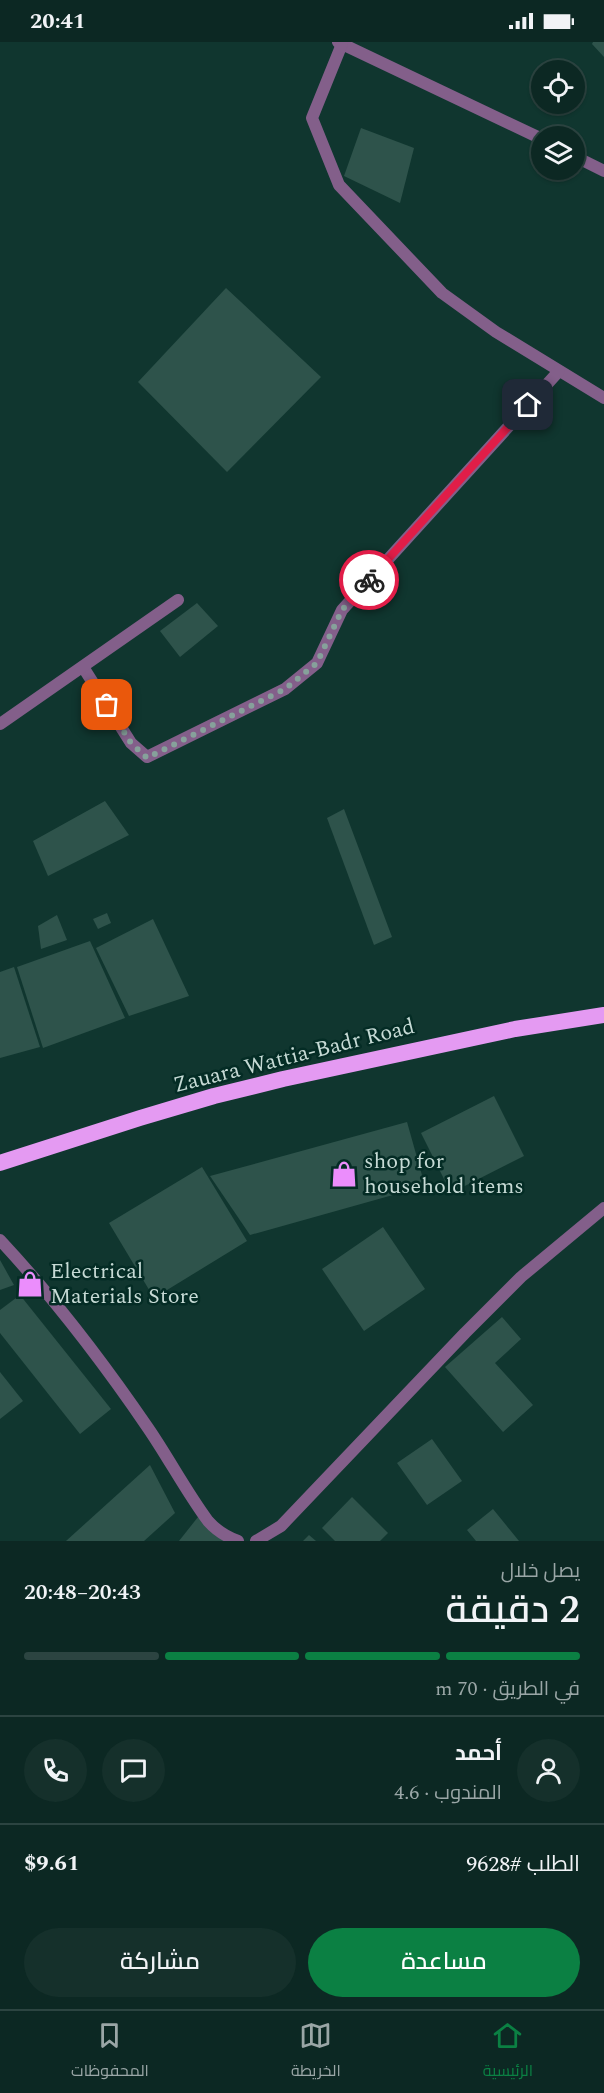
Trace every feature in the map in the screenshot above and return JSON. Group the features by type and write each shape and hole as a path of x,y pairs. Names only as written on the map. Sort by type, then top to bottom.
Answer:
{"highway":[{"name":"Zauara Wattia-Badr Road","path":"0,1163 182,1106 283,1079 515,1029 604,1015"}],"street":[{"path":"531,134 340,43 312,118 339,185 442,293 496,332 604,398"},
{"path":"585,162 604,171"},
{"path":"82,667 131,743 147,758 285,689 317,663 342,610 559,371"},
{"path":"0,724 178,600"},
{"path":"256,1541 281,1526 521,1277 604,1208"},
{"path":"0,1240 68,1320 111,1377 148,1427 209,1522 226,1537 238,1541"}],"building":[{"path":"593,42 604,42 604,57 592,44"},
{"path":"361,128 414,148 400,203 344,176"},
{"path":"226,288 321,377 227,472 138,382"},
{"path":"197,603 218,626 180,657 160,631"},
{"path":"105,801 129,835 48,876 33,841"},
{"path":"344,809 392,937 374,945 327,818"},
{"path":"107,913 111,923 98,929 93,919"},
{"path":"57,915 67,940 41,949 38,926"},
{"path":"153,919 189,996 129,1016 96,948"},
{"path":"90,941 125,1018 43,1048 17,967"},
{"path":"14,967 40,1047 0,1058 0,972"},
{"path":"494,1096 524,1156 451,1193 421,1133"},
{"path":"407,1122 425,1186 250,1235 210,1176"},
{"path":"202,1167 247,1241 154,1298 109,1223"},
{"path":"383,1227 425,1289 364,1331 322,1269"},
{"path":"0,1260 14,1285 0,1290"},
{"path":"20,1295 111,1409 80,1434 0,1333 0,1310"},
{"path":"502,1317 521,1339 495,1363 533,1405 503,1432 445,1367"},
{"path":"0,1372 23,1401 0,1419"},
{"path":"432,1439 462,1481 427,1505 397,1463"},
{"path":"150,1465 175,1513 144,1541 66,1541"},
{"path":"352,1497 388,1533 380,1541 335,1541 322,1528"},
{"path":"493,1509 519,1541 476,1541 467,1530"},
{"path":"198,1517 229,1541 179,1541"},
{"path":"309,1535 316,1541 303,1541"}],"way so far":[{"path":"107,705 131,743 147,758 285,689 317,663 342,610 369,580"}],"place":[{"name":"shop for household items","path":"344,1174"},
{"name":"Electrical Materials Store","path":"30,1284"}],"route":[{"path":"369,580 528,405"}]}
